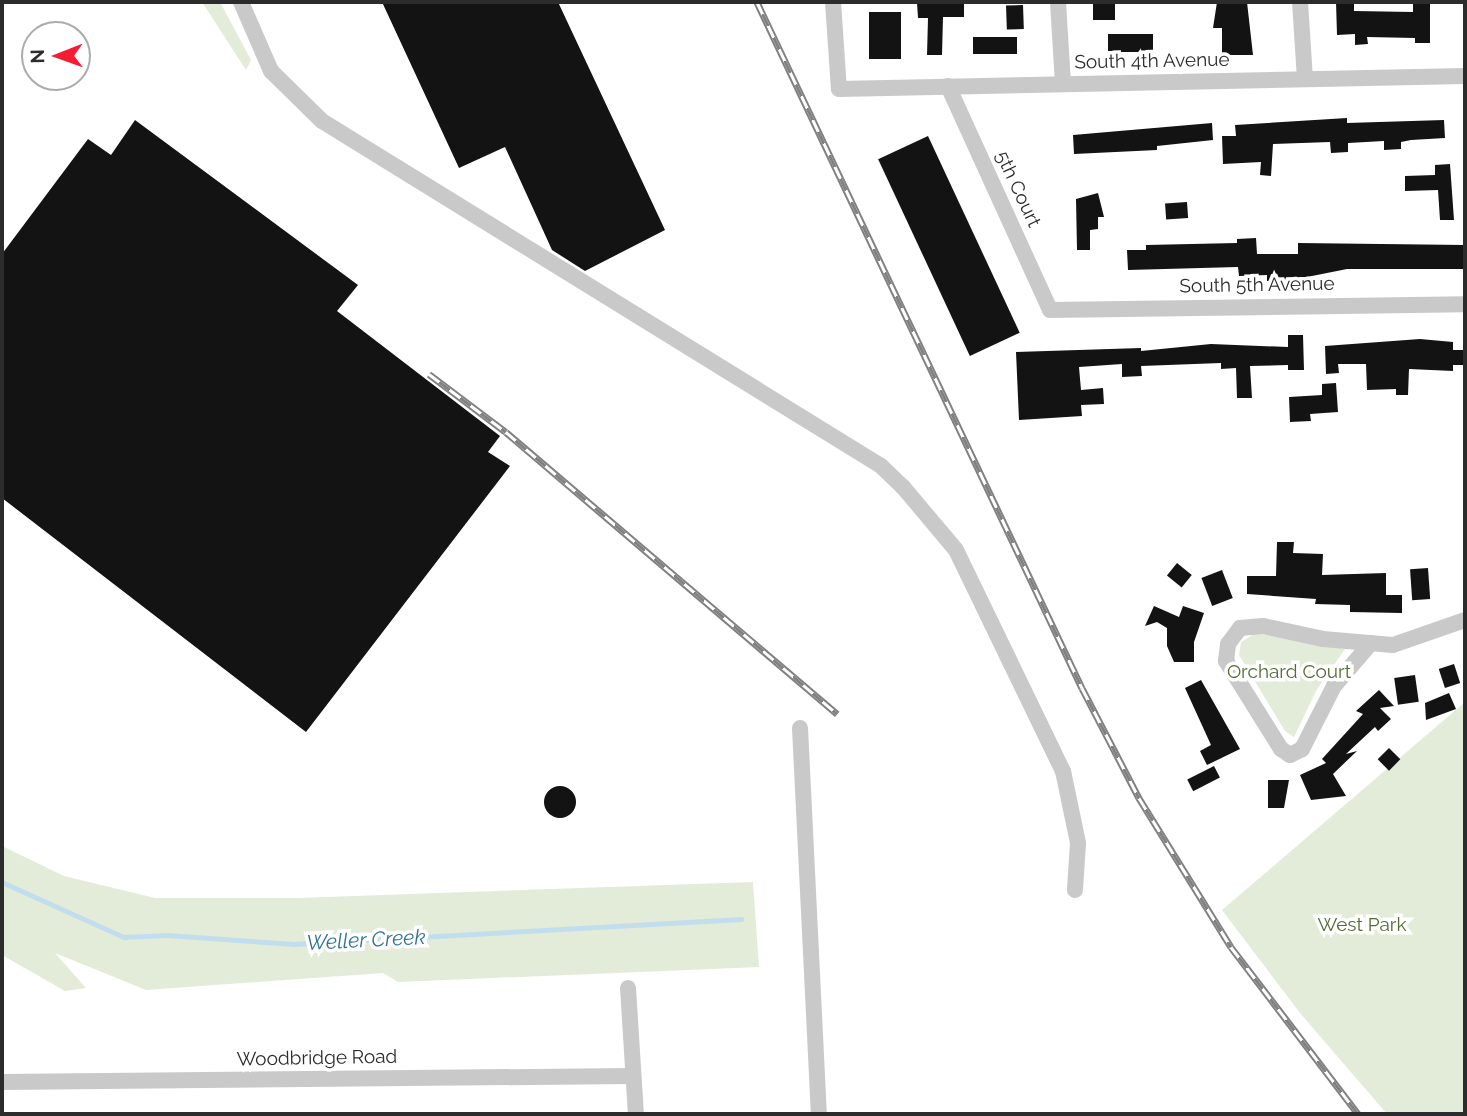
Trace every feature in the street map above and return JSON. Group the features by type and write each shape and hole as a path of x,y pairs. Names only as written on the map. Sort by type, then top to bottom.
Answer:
{"street":[{"path":"241,2 271,71 322,121 881,466 903,487 956,550 1063,771 1079,844 1075,890"},
{"name":"South 4th Avenue","path":"833,2 839,89 1465,76"},
{"path":"1058,2 1063,84"},
{"path":"1300,2 1305,79"},
{"name":"5th Court","path":"948,86 1050,310"},
{"name":"South 5th Avenue","path":"1050,310 1465,304"},
{"path":"1371,643 1334,686 1302,749 1290,755 1281,749 1226,661 1228,644 1240,628 1263,626 1393,645 1465,620"},
{"path":"800,728 819,1114"},
{"path":"628,988 635,1114"},
{"name":"Woodbridge Road","path":"2,1082 632,1076"}],"green space":[{"path":"202,2 220,2 251,60 246,70"},
{"name":"Orchard Court","path":"1256,633 1345,649 1316,691 1294,737 1285,731 1239,655 1241,642"},
{"name":"West Park","path":"1465,702 1465,1114 1387,1114 1300,1013 1222,910"},
{"path":"2,846 64,876 155,898 298,898 753,882 759,967 398,982 383,973 146,990 55,953 86,988 65,991 2,955"}],"building":[{"path":"382,2 558,2 665,230 585,271 552,250 505,147 459,168"},
{"path":"964,2 964,17 943,17 942,55 927,55 928,18 918,18 917,3"},
{"path":"1093,2 1115,2 1115,20 1093,20"},
{"path":"1217,2 1247,2 1253,55 1222,55 1222,28 1213,28"},
{"path":"1336,2 1354,2 1354,11 1413,12 1413,2 1430,2 1430,43 1415,43 1415,38 1367,37 1368,44 1355,45 1355,34 1337,35"},
{"path":"1023,5 1024,29 1007,30 1006,6"},
{"path":"869,12 901,12 901,59 869,59"},
{"path":"1108,34 1153,34 1153,52 1108,52"},
{"path":"973,37 1017,37 1017,54 973,54"},
{"path":"1347,118 1347,123 1444,120 1445,138 1411,140 1401,142 1401,149 1384,150 1384,141 1348,143 1348,152 1331,153 1330,142 1273,144 1271,176 1260,175 1261,162 1223,164 1222,136 1236,136 1235,125"},
{"path":"135,120 358,285 337,311 500,436 488,452 510,466 306,732 2,498 2,254 88,139 111,155"},
{"path":"1212,123 1213,140 1157,146 1157,150 1074,154 1073,135"},
{"path":"928,136 1020,333 970,356 878,159"},
{"path":"1450,164 1454,220 1440,220 1438,190 1405,191 1405,176 1435,175 1435,165"},
{"path":"1098,193 1104,217 1098,217 1098,229 1090,230 1090,250 1077,250 1076,199"},
{"path":"1187,202 1188,218 1166,219 1165,204"},
{"path":"1256,238 1257,254 1298,254 1298,243 1465,245 1465,269 1347,269 1287,281 1267,281 1267,275 1239,276 1238,267 1128,270 1127,250 1146,250 1146,245 1237,243 1237,239"},
{"path":"1288,335 1303,335 1304,370 1288,370 1288,365 1250,366 1252,398 1237,398 1236,368 1221,369 1221,363 1141,366 1142,376 1122,377 1122,364 1079,367 1081,390 1103,388 1104,404 1081,405 1082,416 1019,420 1016,352 1141,348 1141,351 1211,344 1288,347"},
{"path":"1420,339 1453,342 1453,350 1463,350 1463,365 1453,365 1453,371 1409,369 1408,395 1396,395 1396,389 1367,390 1366,364 1338,364 1339,373 1326,374 1325,346"},
{"path":"1336,383 1338,412 1310,414 1311,421 1290,422 1289,397 1322,395 1322,384"},
{"path":"1277,542 1294,542 1293,553 1323,554 1322,575 1386,573 1386,595 1402,595 1402,613 1350,612 1350,605 1315,604 1316,599 1247,594 1247,576 1276,576"},
{"path":"1177,563 1192,575 1182,587 1167,575"},
{"path":"1428,568 1430,599 1412,600 1410,569"},
{"path":"1222,570 1233,598 1212,606 1201,578"},
{"path":"1154,606 1179,617 1183,606 1204,613 1194,642 1194,662 1174,662 1167,646 1167,628 1157,622 1145,626"},
{"path":"1454,664 1460,683 1445,688 1439,669"},
{"path":"1415,675 1419,702 1398,705 1394,678"},
{"path":"1201,680 1240,749 1207,765 1200,751 1211,745 1185,688"},
{"path":"1379,690 1394,706 1380,708 1391,719 1378,731 1375,727 1346,754 1357,751 1333,774 1346,796 1311,800 1300,775 1326,763 1322,759 1363,714 1356,711"},
{"path":"1449,693 1456,709 1426,720 1425,703"},
{"path":"1389,748 1400,759 1389,771 1378,759"},
{"path":"1214,766 1220,778 1193,791 1187,780"},
{"path":"1268,780 1289,780 1284,808 1268,808"},
{"path":"560,786 571,791 576,802 571,813 560,818 549,813 544,802 549,791"}],"waterway":[{"name":"Weller Creek","path":"2,882 124,937 167,935 294,944 741,919"}],"railway":[{"path":"757,2 1082,688 1139,798 1231,947 1358,1114"},
{"path":"429,374 506,432 837,714"}]}
